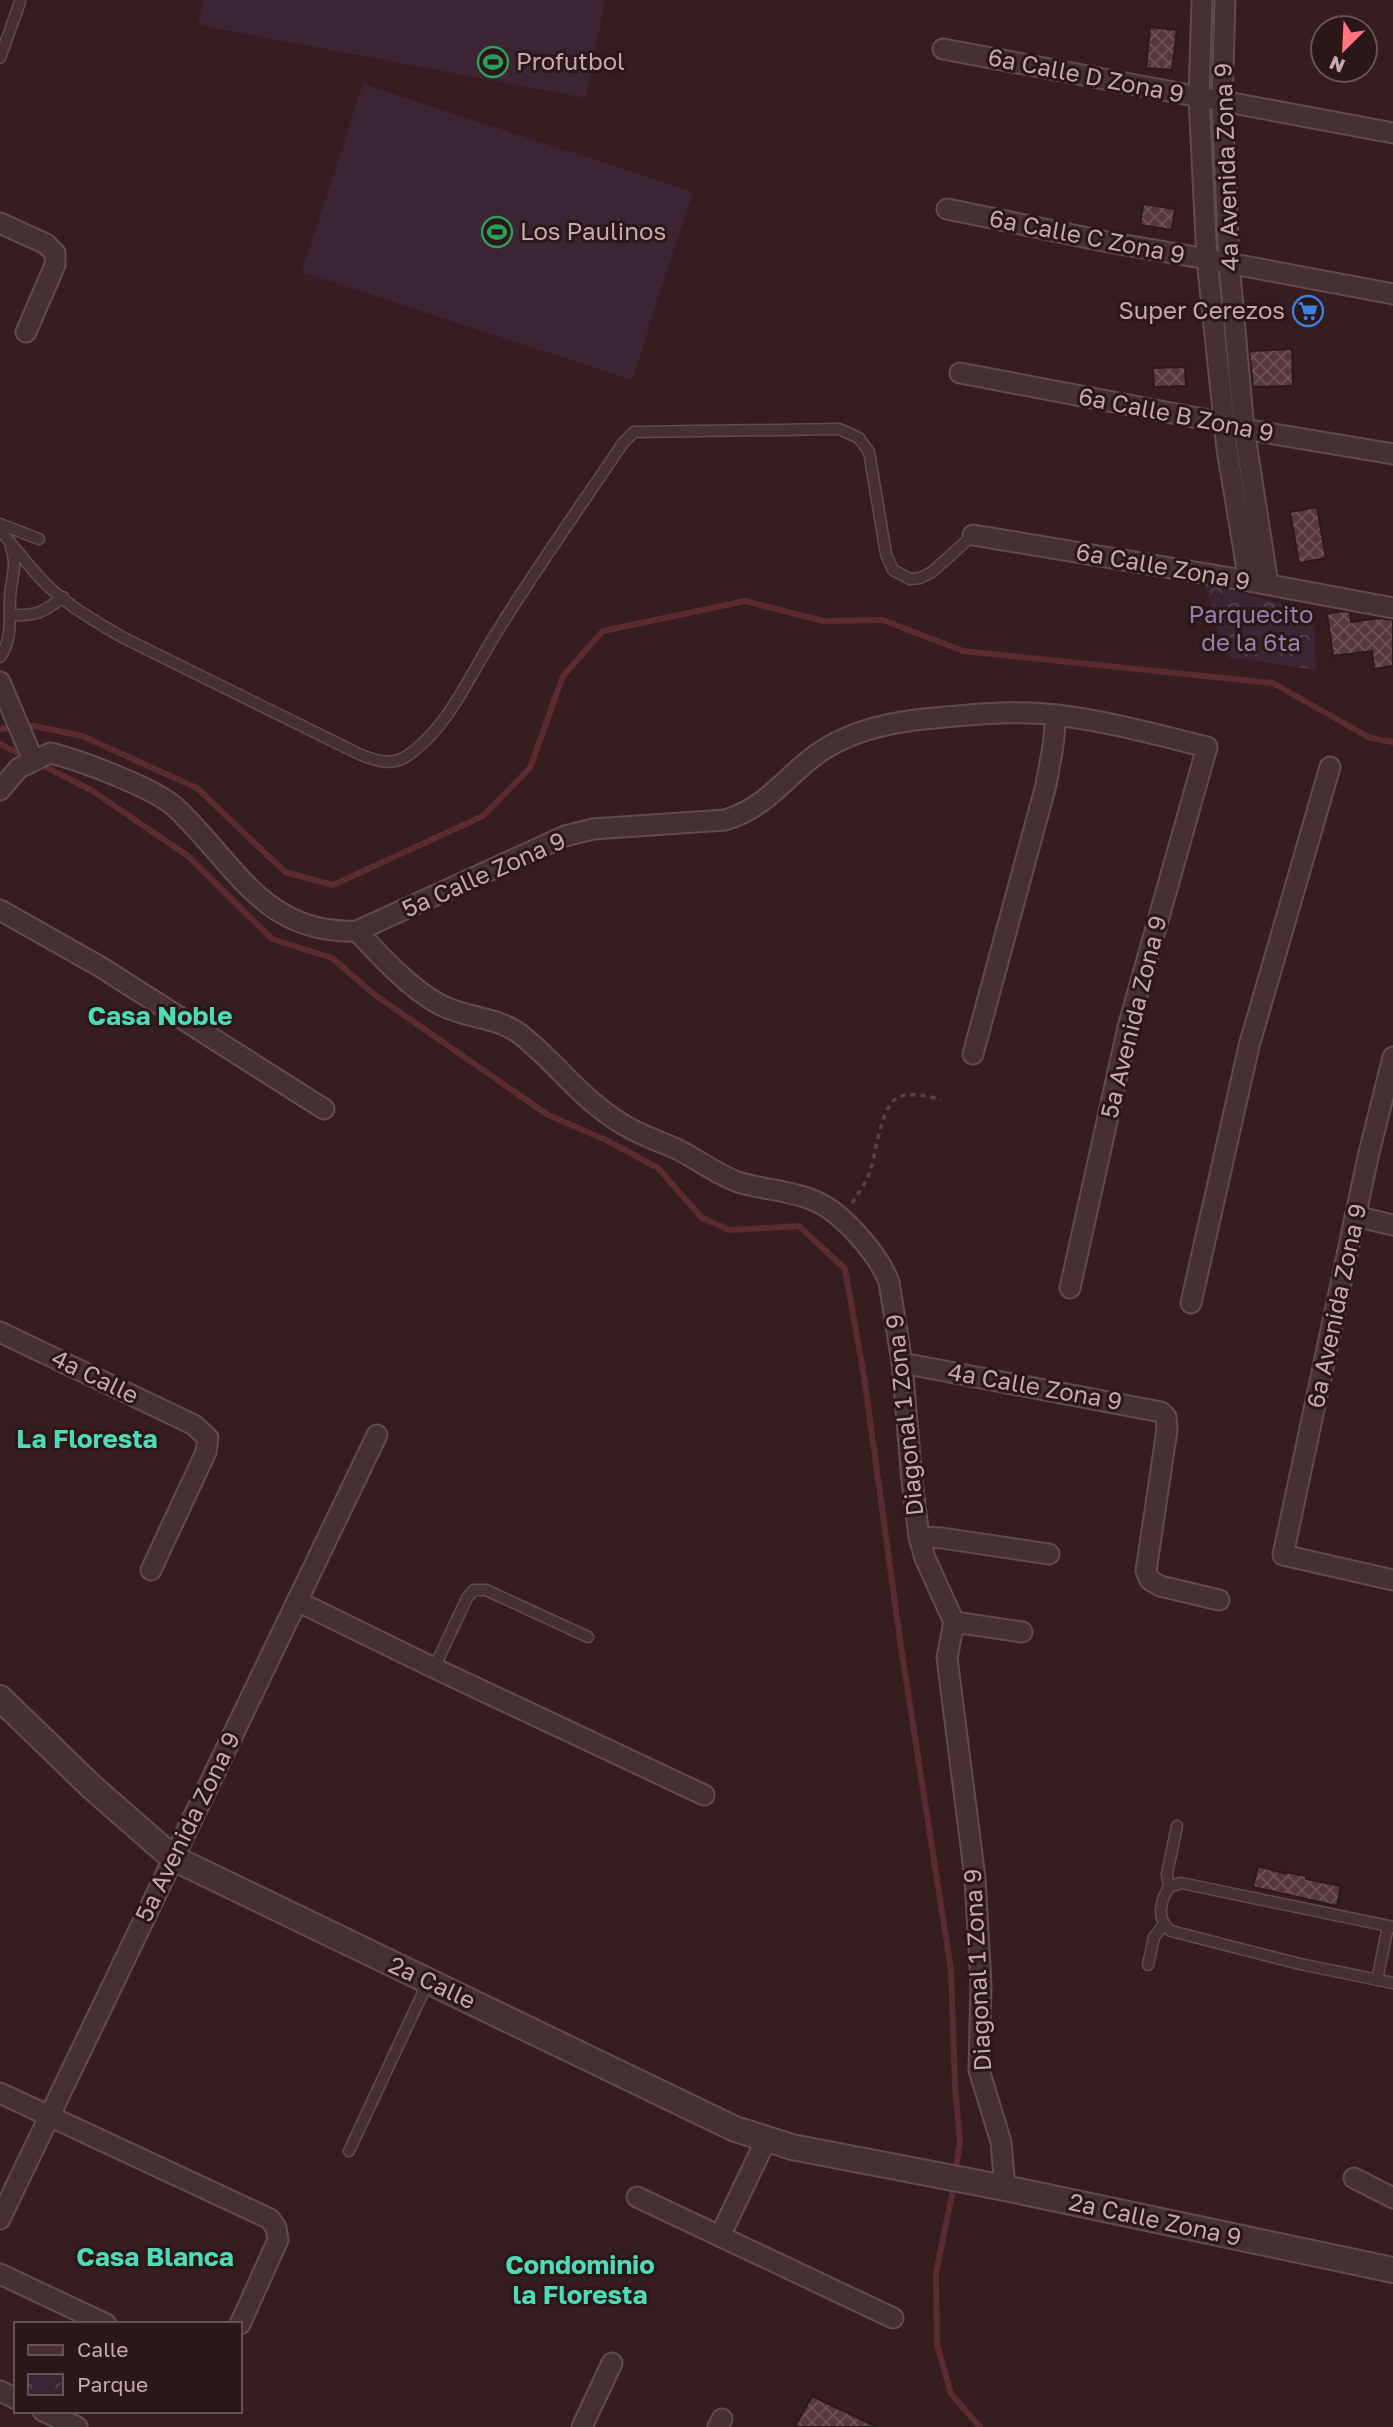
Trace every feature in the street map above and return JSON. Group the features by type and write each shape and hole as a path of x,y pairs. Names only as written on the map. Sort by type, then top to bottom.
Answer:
{"street":[{"name":"4a Avenida Zona 9","path":"1202,0 1199,97 1207,258 1224,423 1258,582"},
{"name":"4a Avenida Zona 9","path":"1225,0 1222,102 1229,263 1258,582"},
{"name":"6a Calle D Zona 9","path":"943,49 1393,133"},
{"name":"6a Calle C Zona 9","path":"947,209 1108,242 1393,294"},
{"path":"0,223 46,244 55,253 55,265 26,332"},
{"name":"6a Calle B Zona 9","path":"960,373 1244,429 1393,454"},
{"name":"6a Calle Zona 9","path":"973,535 1258,582 1393,608"},
{"path":"0,682 31,761 0,790"},
{"name":"5a Calle Zona 9","path":"31,761 50,752 59,754 164,798 244,883 273,908 307,926 323,931 357,932 565,835 593,829 725,820 741,815 771,795 813,755 852,734 875,727 906,721 997,713 1056,715 1090,720 1207,747"},
{"path":"973,1054 1046,785 1054,746 1056,715"},
{"name":"5a Avenida Zona 9","path":"1070,1288 1134,1005 1207,747"},
{"path":"1191,1303 1250,1046 1330,767"},
{"path":"0,910 99,966 324,1109"},
{"name":"Diagonal 1 Zona 9","path":"357,932 418,990 433,1000 448,1009 498,1023 520,1034 576,1089 626,1127 676,1149 736,1181 816,1201 830,1209 842,1219 885,1270 902,1363 919,1537 925,1558 954,1622 947,1658 975,1878 981,1984 979,2070 1001,2143 999,2188"},
{"name":"6a Avenida Zona 9","path":"1393,1057 1355,1216 1283,1555 1393,1580"},
{"path":"1355,1216 1393,1224"},
{"name":"4a Calle","path":"0,1332 194,1425 208,1438 206,1452 152,1570"},
{"name":"4a Calle Zona 9","path":"902,1363 1155,1409 1166,1417 1167,1430 1146,1571 1150,1580 1160,1586 1219,1600"},
{"name":"5a Avenida Zona 9","path":"0,2219 377,1435"},
{"path":"919,1537 1049,1554"},
{"path":"297,1601 704,1795"},
{"path":"954,1622 1022,1632"},
{"name":"2a Calle","path":"0,1698 93,1788 173,1858 684,2106 766,2140 917,2173"},
{"path":"0,2093 270,2219 276,2228 278,2240 241,2322"},
{"path":"720,2236 766,2140"},
{"name":"2a Calle Zona 9","path":"917,2173 1393,2270"},
{"path":"1354,2178 1393,2198"},
{"path":"637,2196 893,2318"},
{"path":"0,2274 102,2322"},
{"path":"582,2427 612,2363"},
{"path":"47,2413 77,2427"}],"lane":[{"path":"0,58 20,2"},
{"path":"0,530 31,568 86,616 159,657 361,755 390,762 405,757 439,726 495,635 623,443 634,432 839,429 859,438 869,452 886,554 893,570 910,579 920,578 932,572 973,535"},
{"path":"0,524 39,539"},
{"path":"0,657 9,639 10,596 15,573 13,553 8,540"},
{"path":"11,615 31,616 47,610 62,597"},
{"path":"435,1668 467,1598 474,1590 486,1590 588,1637"},
{"path":"1177,1826 1167,1874 1169,1887 1160,1917 1163,1926 1171,1931 1300,1964 1393,1983"},
{"path":"1169,1887 1181,1883 1391,1926 1377,1980"},
{"path":"1148,1965 1154,1937 1163,1926"},
{"path":"349,2151 429,1981"}],"path":[{"path":"842,1219 869,1174 884,1117 893,1102 912,1095 941,1099"}],"green space":[{"name":"Profutbol","path":"203,0 605,0 586,98 198,25"},
{"name":"Los Paulinos","path":"363,84 693,192 632,380 301,272"},
{"name":"Parquecito de la 6ta","path":"1204,584 1313,611 1316,670 1227,657"}],"building":[{"path":"1150,27 1177,30 1172,70 1146,68"},
{"path":"1143,204 1175,209 1172,230 1140,225"},
{"path":"1292,349 1293,386 1253,387 1249,351"},
{"path":"1185,367 1186,386 1154,387 1153,368"},
{"path":"1317,507 1326,558 1299,563 1290,512"},
{"path":"1350,612 1351,622 1379,618 1393,620 1393,666 1374,669 1372,651 1333,656 1327,614"},
{"path":"1258,1866 1341,1886 1337,1906 1253,1887"},
{"path":"812,2396 877,2427 795,2427"}],"waterway":[{"path":"0,729 34,726 82,736 197,788 285,872 333,885 483,816 530,768 563,676 603,631 745,601 823,621 883,620 963,651 1273,683 1370,738 1393,742"},
{"path":"0,744 26,757"},
{"path":"38,763 91,790 188,856 272,939 332,958 375,995 548,1115 608,1141 658,1168 702,1218 730,1230 799,1226 845,1269 864,1376 901,1647 951,1970 960,2142 955,2174"},
{"path":"954,2185 936,2273 937,2344 951,2394 980,2427"}],"place":[{"name":"Profutbol","path":"493,62"},
{"name":"Los Paulinos","path":"497,232"},
{"name":"Super Cerezos","path":"1308,311"}],"district":[{"name":"Casa Noble","path":"160,1016"},
{"name":"La Floresta","path":"87,1439"},
{"name":"Casa Blanca","path":"155,2257"},
{"name":"Condominio la Floresta","path":"580,2280"}]}
